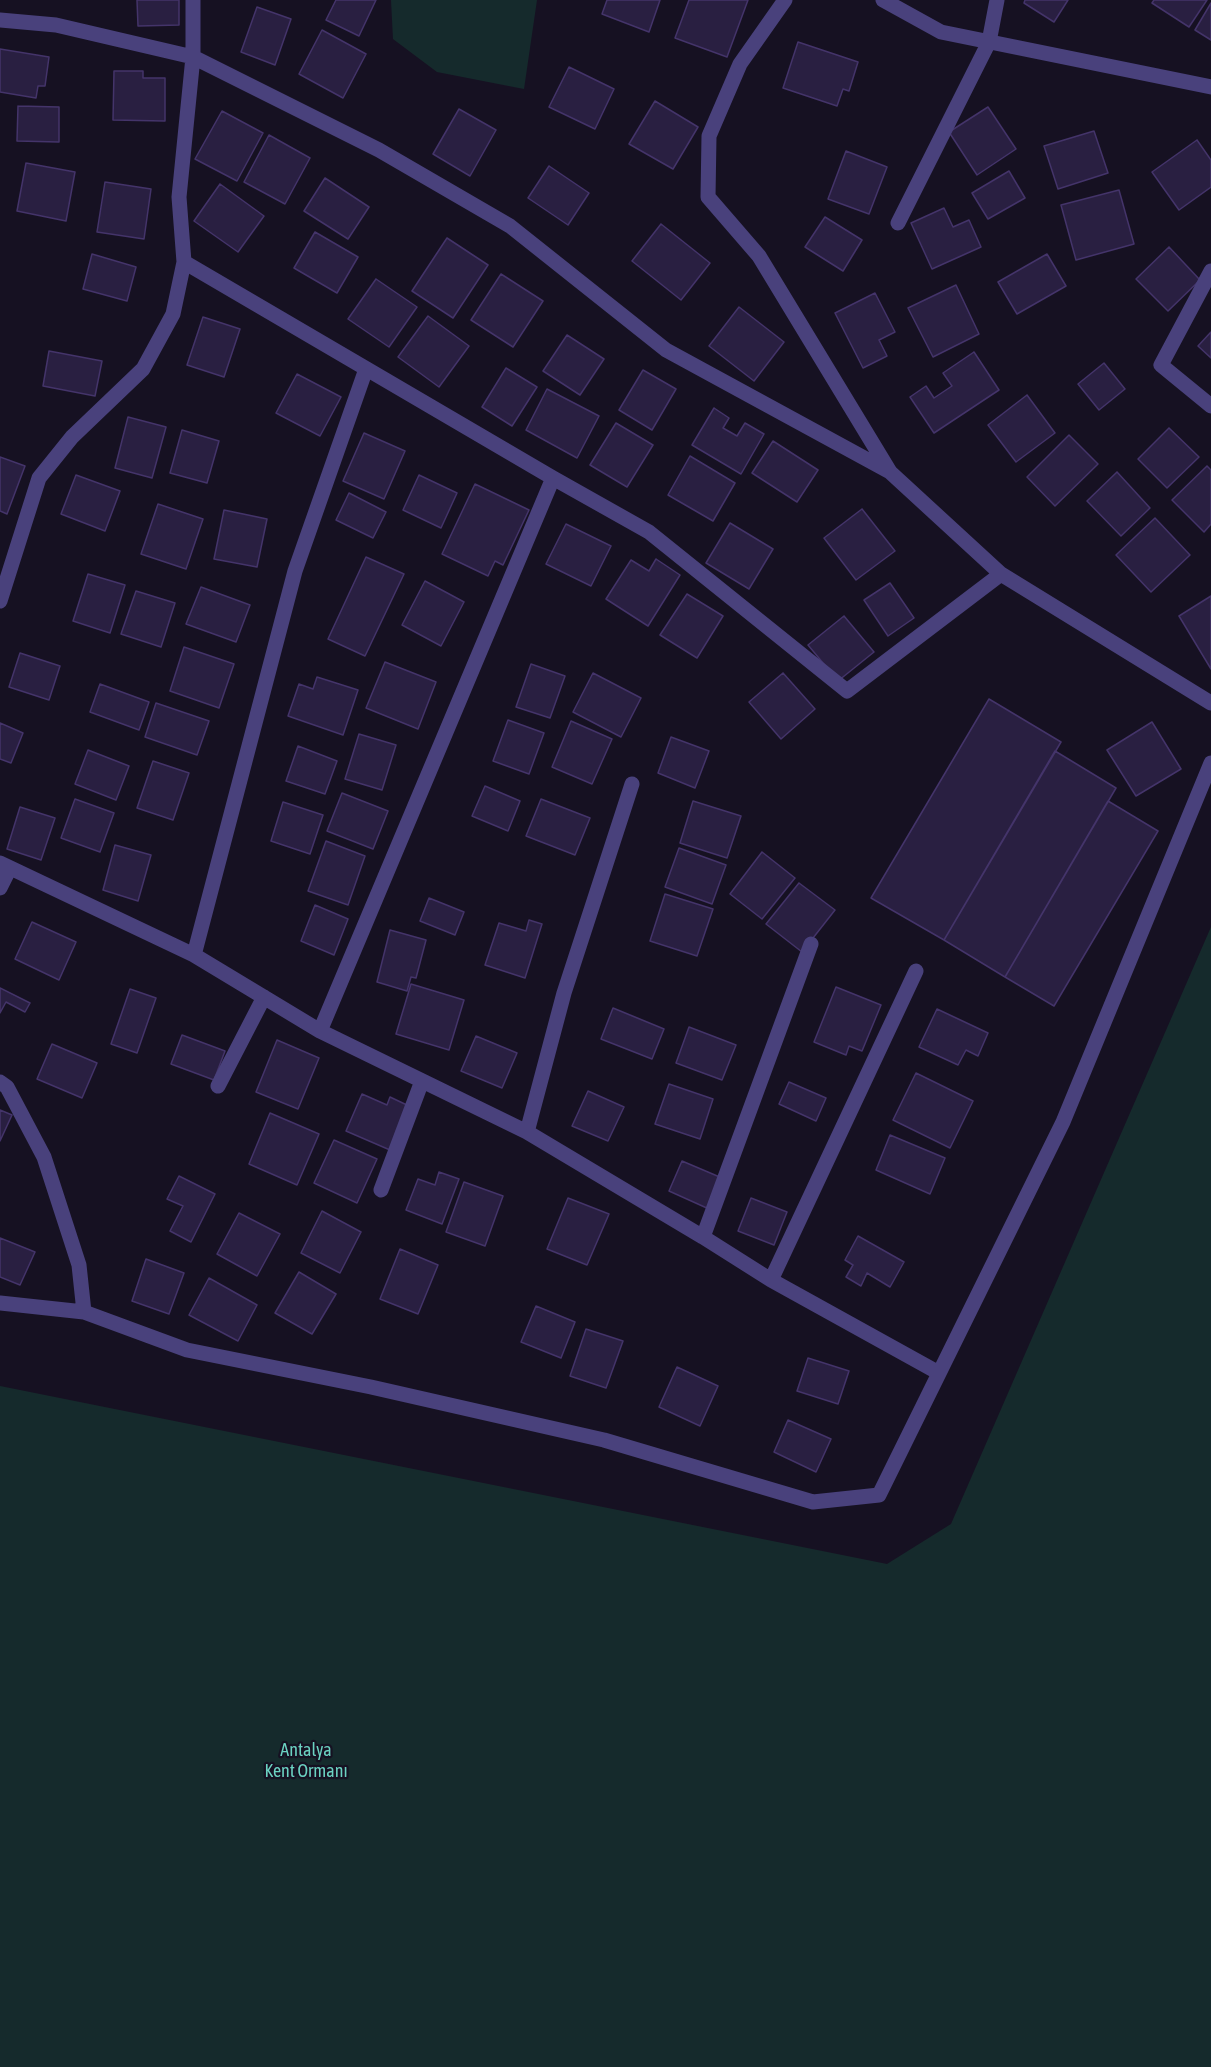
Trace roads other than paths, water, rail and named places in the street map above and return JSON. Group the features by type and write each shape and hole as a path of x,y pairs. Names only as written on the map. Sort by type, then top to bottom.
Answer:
{"street":[{"path":"0,601 39,478 72,436 143,369 172,314 184,262 179,196 193,57 194,0"},
{"path":"785,0 740,64 709,136 708,197 759,256 890,472"},
{"path":"883,0 941,32 1211,87"},
{"path":"898,223 989,42 997,0"},
{"path":"0,20 56,25 193,57 379,150 510,226 666,350 890,472 1001,574 1211,703"},
{"path":"184,262 649,532 847,691 1001,574"},
{"path":"1211,271 1161,365 1211,406"},
{"path":"194,955 295,571 366,369"},
{"path":"320,1031 553,478"},
{"path":"0,1303 84,1312 187,1350 371,1387 604,1440 813,1502 879,1496 1063,1122 1211,763"},
{"path":"527,1132 564,993 633,784"},
{"path":"0,888 5,866 194,955 320,1031 527,1132 771,1280 939,1373"},
{"path":"703,1237 812,944"},
{"path":"771,1280 916,971"},
{"path":"218,1086 264,998"},
{"path":"381,1190 422,1081"},
{"path":"0,1082 7,1087 44,1157 79,1265 84,1312"}],"park label":[{"name":"Antalya Kent Ormanı","path":"306,1760"}]}
